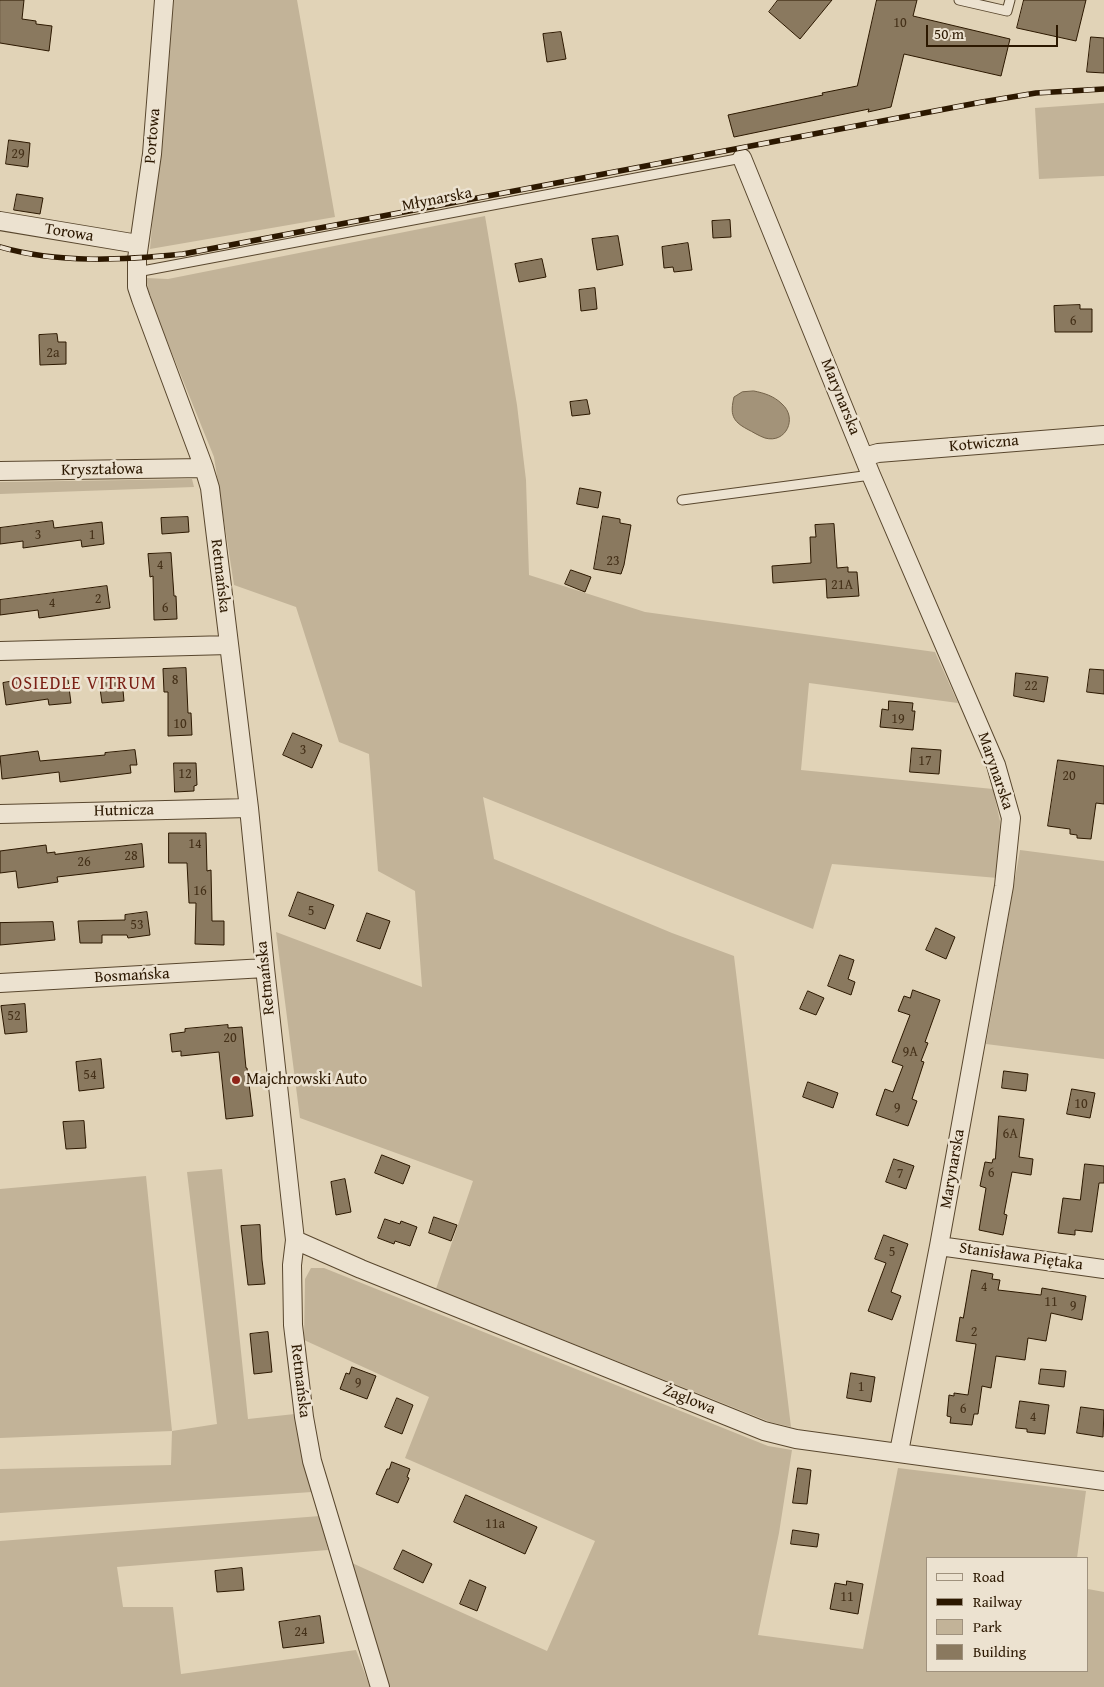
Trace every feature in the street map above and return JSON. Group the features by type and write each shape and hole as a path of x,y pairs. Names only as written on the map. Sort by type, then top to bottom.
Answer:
{"street":[{"name":"Portowa","path":"137,272 138,244 152,154 164,0"},
{"name":"Marynarska","path":"742,158 871,474 996,766 1011,818 1004,886 939,1246 899,1452"},
{"name":"Torowa","path":"0,221 138,244"},
{"name":"Retmańska","path":"137,272 137,286 140,299 210,488 249,808 295,1240 292,1265 293,1325 304,1417 312,1461 380,1687"},
{"name":"Kotwiczna","path":"864,457 878,453 1104,435"},
{"name":"Kryształowa","path":"0,472 204,468"},
{"path":"0,651 229,645"},
{"name":"Hutnicza","path":"0,814 249,808"},
{"name":"Bosmańska","path":"0,983 265,968"},
{"name":"Żaglowa","path":"295,1240 361,1269 764,1431 796,1440 899,1452 1104,1481"},
{"name":"Stanisława Piętaka","path":"939,1246 1104,1269"}],"lane":[{"path":"959,0 1007,11 1010,0"},
{"name":"Młynarska","path":"137,272 742,158"},
{"path":"682,500 871,474"}],"green space":[{"path":"172,0 297,0 335,217 150,249"},
{"path":"1104,103 1104,176 1039,179 1035,108"},
{"path":"485,216 517,405 526,480 529,575 645,612 935,652 958,703 809,683 801,770 993,789 1000,821 998,878 832,864 813,929 483,797 494,859 672,933 734,956 791,1427 770,1422 436,1289 473,1181 300,1118 276,932 422,987 415,891 378,871 369,754 339,742 296,607 234,585 214,457 150,299 146,278 168,279"},
{"path":"192,479 194,487 0,494 0,482"},
{"path":"1020,850 1104,861 1104,1059 986,1044"},
{"path":"222,1169 248,1419 295,1414 312,1492 0,1513 0,1469 171,1465 172,1431 217,1424 187,1172"},
{"path":"146,1176 172,1431 0,1438 0,1189"},
{"path":"311,1268 324,1268 768,1446 792,1450 779,1533 758,1635 863,1649 898,1468 1086,1491 1077,1557 926,1557 926,1672 1089,1672 1089,1589 1104,1592 1104,1687 387,1687 352,1563 547,1651 595,1541 405,1458 429,1397 304,1340 305,1279"},
{"path":"320,1516 328,1550 117,1567 123,1607 173,1607 181,1674 356,1650 370,1687 0,1687 0,1541"}],"shaded area":[{"path":"754,391 779,401 787,410 789,422 784,434 772,439 765,438 742,426 735,420 732,412 734,397 742,392"}],"building":[{"path":"0,0 24,0 22,19 36,21 36,24 52,26 49,51 0,43"},
{"path":"778,0 832,0 800,39 769,12"},
{"path":"877,0 917,0 913,16 1010,39 1001,76 904,54 891,107 868,112 869,109 734,137 728,115 857,86"},
{"path":"1024,0 1086,0 1076,41 1017,28"},
{"path":"561,32 566,59 547,62 543,34"},
{"path":"1091,37 1104,38 1104,73 1087,72"},
{"path":"9,140 30,143 28,167 6,164"},
{"path":"17,194 43,198 40,214 14,210"},
{"path":"730,220 731,237 713,238 712,221"},
{"path":"618,236 623,265 597,270 592,239"},
{"path":"688,243 692,270 674,272 673,267 664,268 662,247"},
{"path":"542,259 546,277 519,282 515,264"},
{"path":"595,288 597,309 581,311 579,290"},
{"path":"1080,305 1080,309 1092,309 1092,332 1055,332 1054,306"},
{"path":"57,334 58,342 66,342 66,364 40,365 39,335"},
{"path":"587,400 590,414 572,416 570,402"},
{"path":"580,488 601,492 598,508 577,504"},
{"path":"603,516 620,519 620,523 631,525 621,574 594,569"},
{"path":"188,517 189,532 162,534 161,518"},
{"path":"53,521 54,528 102,522 104,544 82,547 81,540 23,548 23,541 0,544 0,528"},
{"path":"834,524 837,568 848,567 848,572 857,572 859,596 827,598 826,579 773,583 772,566 811,563 810,537 816,537 815,525"},
{"path":"171,553 177,619 154,620 153,576 150,577 148,554"},
{"path":"571,570 591,577 585,592 565,584"},
{"path":"107,586 110,608 39,618 38,610 0,615 0,600"},
{"path":"186,668 188,713 191,713 192,735 168,736 168,692 164,692 163,669"},
{"path":"1090,669 1104,670 1104,694 1087,692"},
{"path":"1016,673 1048,677 1044,702 1014,696"},
{"path":"25,679 26,684 68,680 71,703 49,705 48,699 6,705 3,683"},
{"path":"122,679 124,701 102,703 99,681"},
{"path":"889,701 913,703 912,711 915,711 913,730 880,727 882,709 888,710"},
{"path":"293,733 322,745 312,768 283,755"},
{"path":"912,748 941,750 939,774 910,772"},
{"path":"135,750 137,765 130,765 131,773 60,782 59,772 2,779 0,756 38,751 40,761 105,755 105,753"},
{"path":"1058,760 1104,766 1104,804 1096,803 1091,839 1077,838 1077,835 1070,834 1070,829 1048,826"},
{"path":"174,763 196,763 197,785 194,786 194,791 175,792"},
{"path":"169,833 206,833 207,871 211,870 212,921 224,921 224,945 195,944 196,903 189,903 187,863 169,863"},
{"path":"142,844 144,867 57,877 58,882 18,888 16,871 0,873 0,851 46,845 47,853 55,852 55,854"},
{"path":"298,892 334,905 325,929 289,916"},
{"path":"147,912 150,935 128,938 127,935 102,935 102,943 80,943 78,921 125,920 125,915"},
{"path":"367,913 390,921 380,949 357,941"},
{"path":"53,922 55,940 0,945 0,923"},
{"path":"936,928 955,937 946,959 926,950"},
{"path":"840,955 854,960 848,979 855,982 851,995 828,986"},
{"path":"913,990 940,1000 925,1042 928,1043 921,1061 924,1062 912,1099 917,1101 908,1126 876,1115 885,1089 893,1092 903,1066 892,1062 910,1015 898,1011 904,996 910,998"},
{"path":"808,991 824,998 816,1015 800,1009"},
{"path":"25,1004 27,1032 5,1034 1,1006"},
{"path":"228,1025 228,1028 242,1027 253,1116 226,1119 219,1052 181,1056 181,1051 172,1052 170,1034 185,1032 185,1029"},
{"path":"101,1059 104,1088 79,1091 76,1062"},
{"path":"1004,1071 1028,1074 1026,1091 1002,1088"},
{"path":"808,1082 838,1093 833,1108 803,1097"},
{"path":"1072,1089 1095,1093 1090,1118 1067,1114"},
{"path":"999,1116 1024,1119 1019,1157 1033,1159 1031,1175 1012,1172 1004,1214 1007,1215 1003,1235 979,1230 986,1188 980,1186 985,1162 992,1163 993,1159 995,1159"},
{"path":"84,1121 86,1148 66,1149 63,1122"},
{"path":"382,1155 410,1166 403,1184 375,1173"},
{"path":"894,1159 914,1166 906,1189 886,1182"},
{"path":"1085,1164 1104,1166 1104,1183 1099,1183 1092,1232 1075,1230 1075,1235 1058,1233 1063,1198 1080,1200"},
{"path":"345,1179 351,1212 336,1215 331,1182"},
{"path":"434,1217 457,1225 451,1241 429,1233"},
{"path":"385,1219 400,1224 401,1221 417,1227 410,1246 395,1241 394,1244 378,1238"},
{"path":"260,1225 265,1284 248,1285 241,1226"},
{"path":"884,1235 908,1244 891,1292 901,1296 892,1320 868,1311 886,1263 875,1259"},
{"path":"972,1270 993,1274 992,1279 1000,1280 998,1290 1041,1295 1042,1288 1086,1296 1082,1320 1051,1313 1046,1341 1028,1338 1025,1360 996,1356 991,1388 982,1386 978,1414 974,1414 972,1425 950,1423 951,1417 947,1416 949,1395 954,1396 954,1393 968,1395 976,1344 956,1341 960,1317 963,1318"},
{"path":"268,1332 272,1372 254,1374 250,1334"},
{"path":"352,1367 376,1376 367,1399 340,1389 346,1373 349,1374"},
{"path":"1041,1369 1066,1371 1064,1387 1039,1384"},
{"path":"851,1373 875,1377 871,1402 847,1398"},
{"path":"397,1398 413,1405 402,1434 385,1427"},
{"path":"1020,1401 1049,1405 1045,1434 1027,1432 1027,1429 1016,1428"},
{"path":"1081,1407 1104,1410 1103,1437 1077,1433"},
{"path":"392,1462 410,1469 407,1477 409,1478 398,1503 376,1494"},
{"path":"798,1468 811,1470 807,1504 793,1503"},
{"path":"466,1495 537,1527 525,1554 454,1522"},
{"path":"793,1530 819,1534 817,1547 791,1544"},
{"path":"403,1550 432,1564 423,1583 394,1569"},
{"path":"242,1568 244,1590 217,1592 215,1571"},
{"path":"470,1580 486,1587 477,1611 460,1604"},
{"path":"847,1581 863,1584 858,1614 830,1609 835,1583 846,1585"},
{"path":"320,1616 324,1643 283,1648 279,1622"}],"railway":[{"path":"0,247 45,256 91,259 183,254 982,102 1036,93 1104,89"}],"place":[{"name":"Majchrowski Auto","path":"236,1080"}],"district":[{"name":"OSIEDLE VITRUM","path":"84,684"}]}
